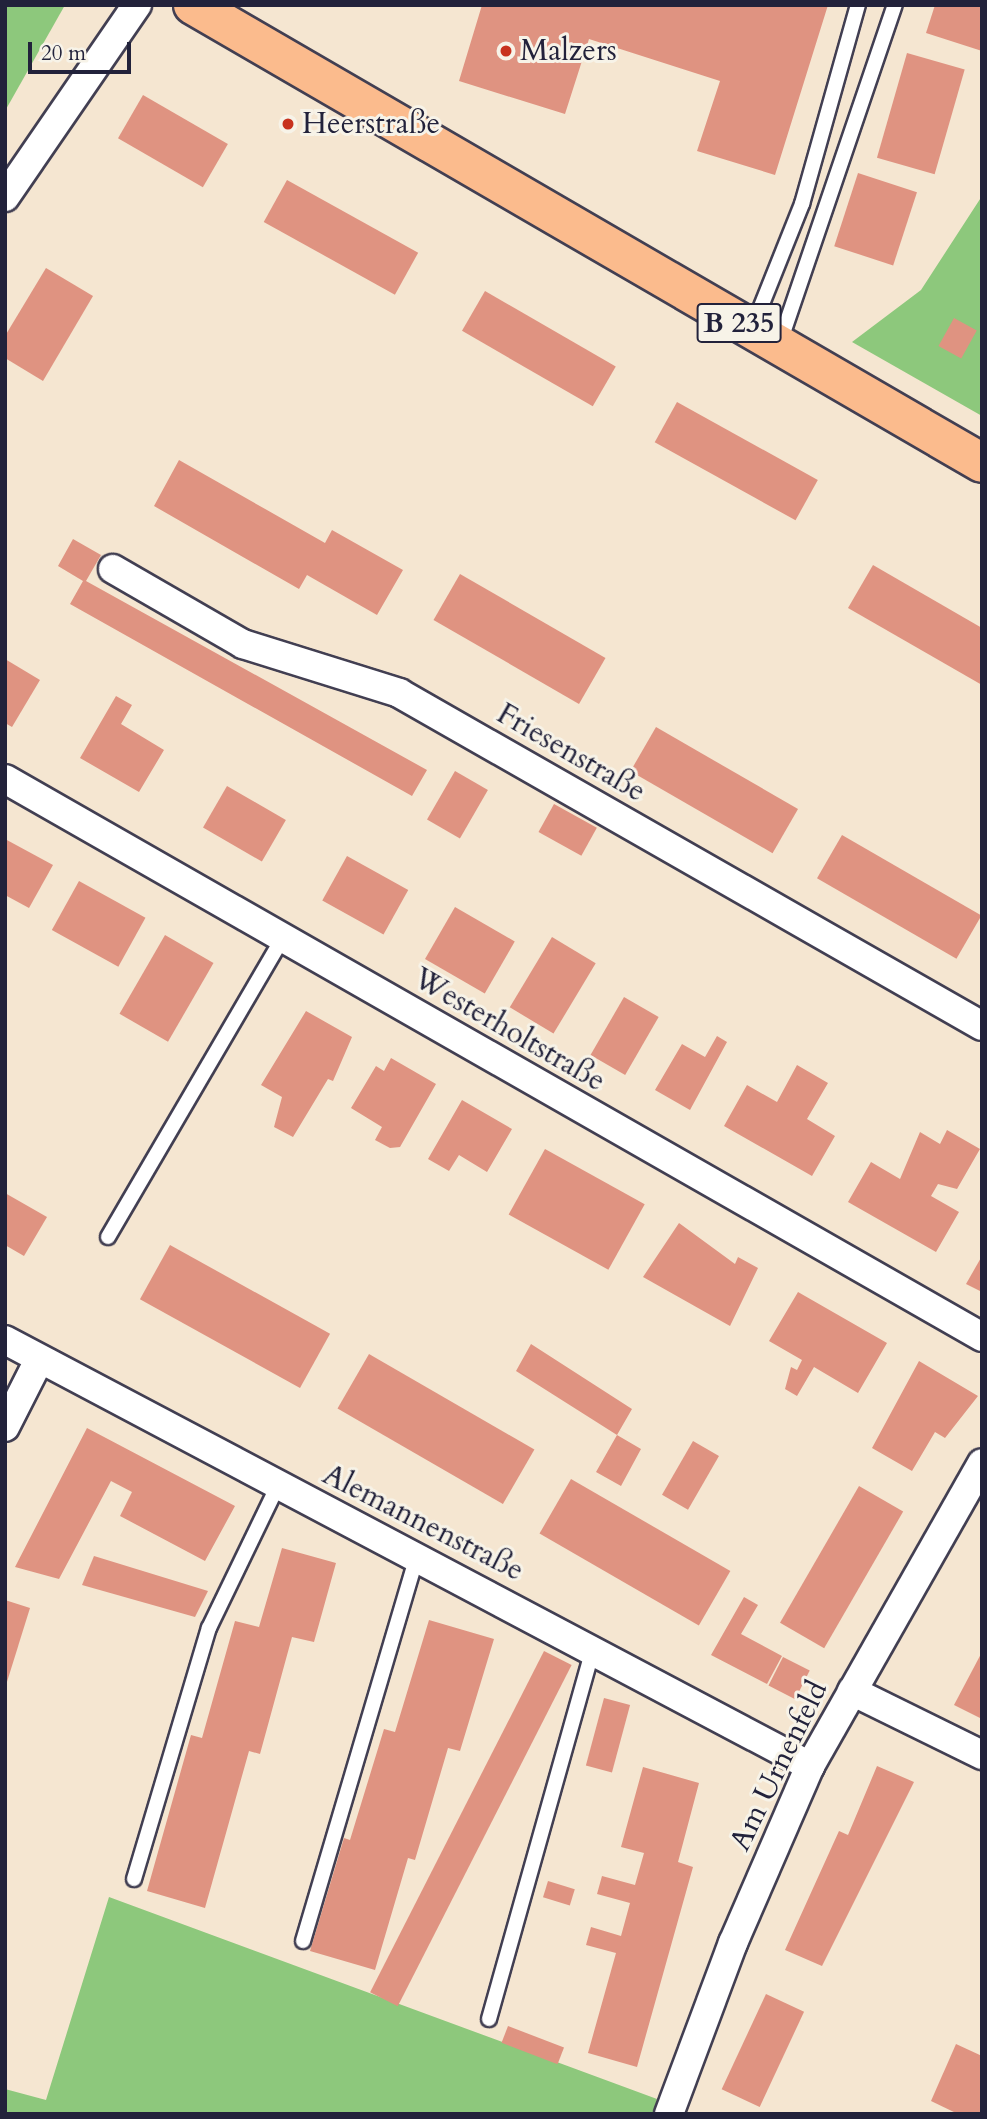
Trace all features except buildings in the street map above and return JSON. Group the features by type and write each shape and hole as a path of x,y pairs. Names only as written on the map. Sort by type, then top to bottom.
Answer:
{"main road":[{"name":"B 235","path":"193,5 982,463"}],"street":[{"path":"5,197 137,5"},
{"name":"Friesenstraße","path":"113,569 243,644 399,692 982,1026"},
{"name":"Westerholtstraße","path":"5,779 982,1337"},
{"name":"Alemannenstraße","path":"5,1340 593,1648 810,1766"},
{"path":"5,1427 39,1360"},
{"name":"Am Urnenfeld","path":"669,2114 733,1942 810,1766 982,1463"},
{"path":"852,1691 982,1755"}],"lane":[{"path":"765,337 858,5"},
{"path":"765,337 895,5"},
{"path":"108,1237 282,939"},
{"path":"134,1879 209,1628 278,1485"},
{"path":"303,1941 417,1557"},
{"path":"489,2019 593,1648"}],"green space":[{"path":"5,5 65,5 5,111"},
{"path":"982,196 982,416 852,342 921,290"},
{"path":"109,1897 657,2099 653,2114 5,2114 5,2089 46,2100"}],"place":[{"name":"Malzers","path":"506,51"},
{"name":"Heerstraße","path":"288,124"}]}
